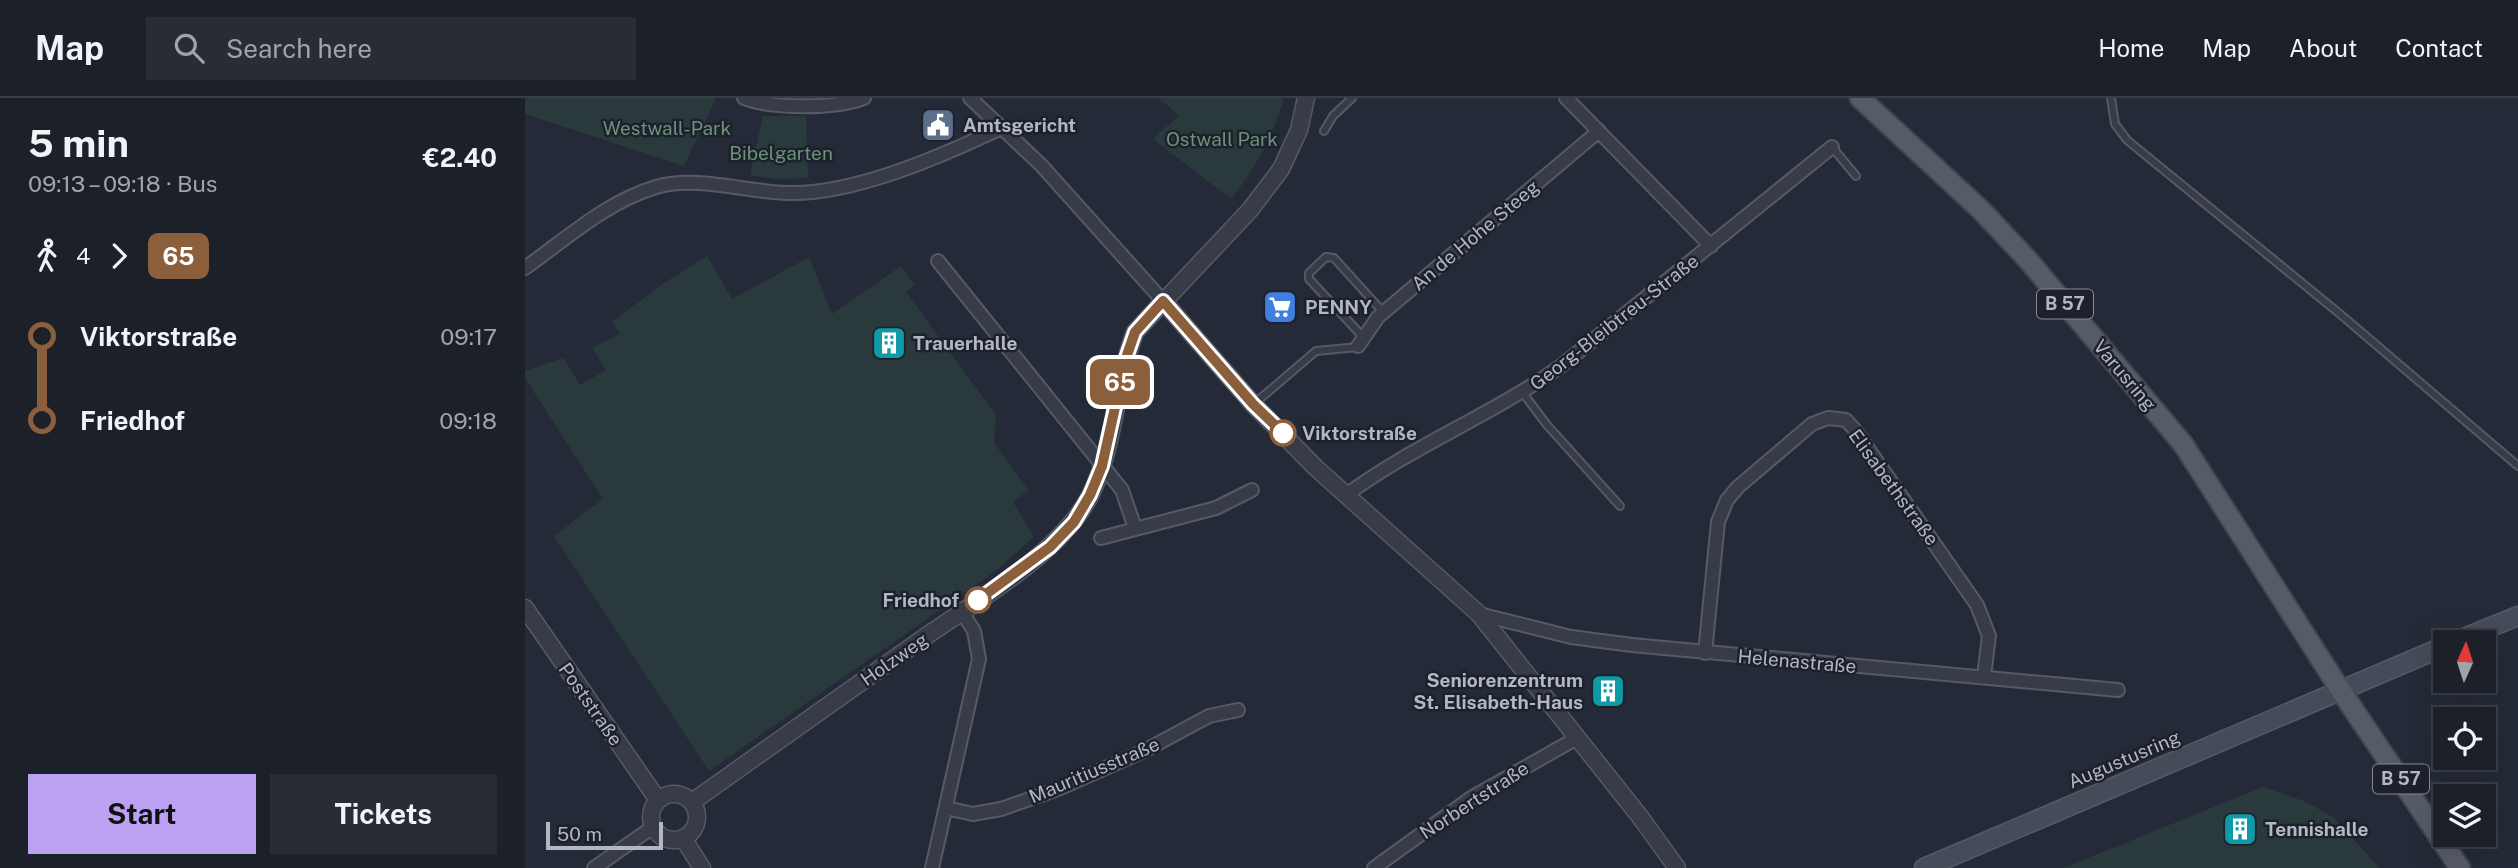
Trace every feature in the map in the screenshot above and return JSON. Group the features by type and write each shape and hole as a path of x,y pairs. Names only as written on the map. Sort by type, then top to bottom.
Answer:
{"main road":[{"name":"Varusring","path":"1860,98 1981,210 2028,260 2183,444 2341,691"},
{"path":"2484,630 2518,616"},
{"name":"Augustusring","path":"1924,868 2433,651"},
{"name":"B 57","path":"2341,691 2460,868"}],"street":[{"path":"744,98 805,106 864,98"},
{"path":"970,98 1041,165 1253,404 1345,496 1479,614 1641,818 1677,868"},
{"name":"Holzweg","path":"692,802 962,612 1050,547 1074,522 1090,495 1102,466 1126,358 1135,332 1250,209 1281,169 1299,130 1306,98"},
{"path":"1566,98 1711,246"},
{"path":"525,268 619,201 657,186 683,182 788,193 827,192 952,151 1001,128"},
{"name":"An de Hohe Steeg","path":"1361,342 1383,312 1599,131"},
{"name":"Georg-Bleibtreu-Straße","path":"1345,496 1371,477 1523,393 1561,366 1832,147"},
{"path":"938,261 1122,490 1135,527"},
{"name":"Elisabethstraße","path":"1705,653 1718,522 1727,500 1738,487 1812,424 1828,418 1846,420 1856,430 1977,605 1989,636 1984,676"},
{"path":"1101,538 1216,508 1252,490"},
{"name":"Poststraße","path":"525,608 658,800"},
{"path":"932,868 979,659 974,631 962,612"},
{"name":"Helenastraße","path":"1479,614 1571,637 1705,653 2118,690"},
{"name":"Mauritiusstraße","path":"946,808 973,814 1002,808 1058,789 1144,751 1209,716 1238,710"},
{"name":"Norbertstraße","path":"1374,868 1471,798 1577,738"},
{"path":"669,794 681,795 692,802 696,822 692,831 684,838 672,840 661,836 653,827 652,808 658,800 669,794"},
{"path":"594,868 653,827"},
{"path":"684,838 702,868"}],"lane":[{"path":"2111,98 2115,124 2127,140 2340,314 2518,466"},
{"path":"1324,131 1332,116 1349,99"},
{"path":"1832,147 1856,176"},
{"path":"1253,404 1316,351 1361,342 1309,279 1309,273 1326,257 1334,258 1383,312"},
{"path":"1523,393 1547,425 1620,506"}],"green space":[{"name":"Westwall-Park","path":"525,98 716,98 684,166 525,114"},
{"name":"Ostwall Park","path":"1158,98 1284,98 1263,151 1231,199 1153,139 1179,115"},
{"name":"Bibelgarten","path":"763,116 806,116 808,178 778,179 750,175"},
{"path":"707,256 732,299 809,257 832,314 901,266 915,285 906,292 996,415 994,443 1029,490 1013,502 1034,537 993,573 709,771 554,536 603,499 525,378 525,371 564,358 580,385 606,370 592,348 620,334 612,322 661,285"},
{"path":"2263,787 2304,801 2333,817 2380,868 2063,868"}],"bus line":[{"name":"65","path":"978,600 1050,547 1074,522 1090,495 1102,466 1126,358 1135,332 1163,301 1253,404 1283,433"}],"place":[{"name":"Amtsgericht","path":"938,125"},
{"name":"PENNY","path":"1280,307"},
{"name":"Trauerhalle","path":"889,343"},
{"name":"Viktorstraße","path":"1283,433"},
{"name":"Friedhof","path":"978,600"},
{"name":"Seniorenzentrum St. Elisabeth-Haus","path":"1608,691"},
{"name":"Tennishalle","path":"2240,829"}]}
